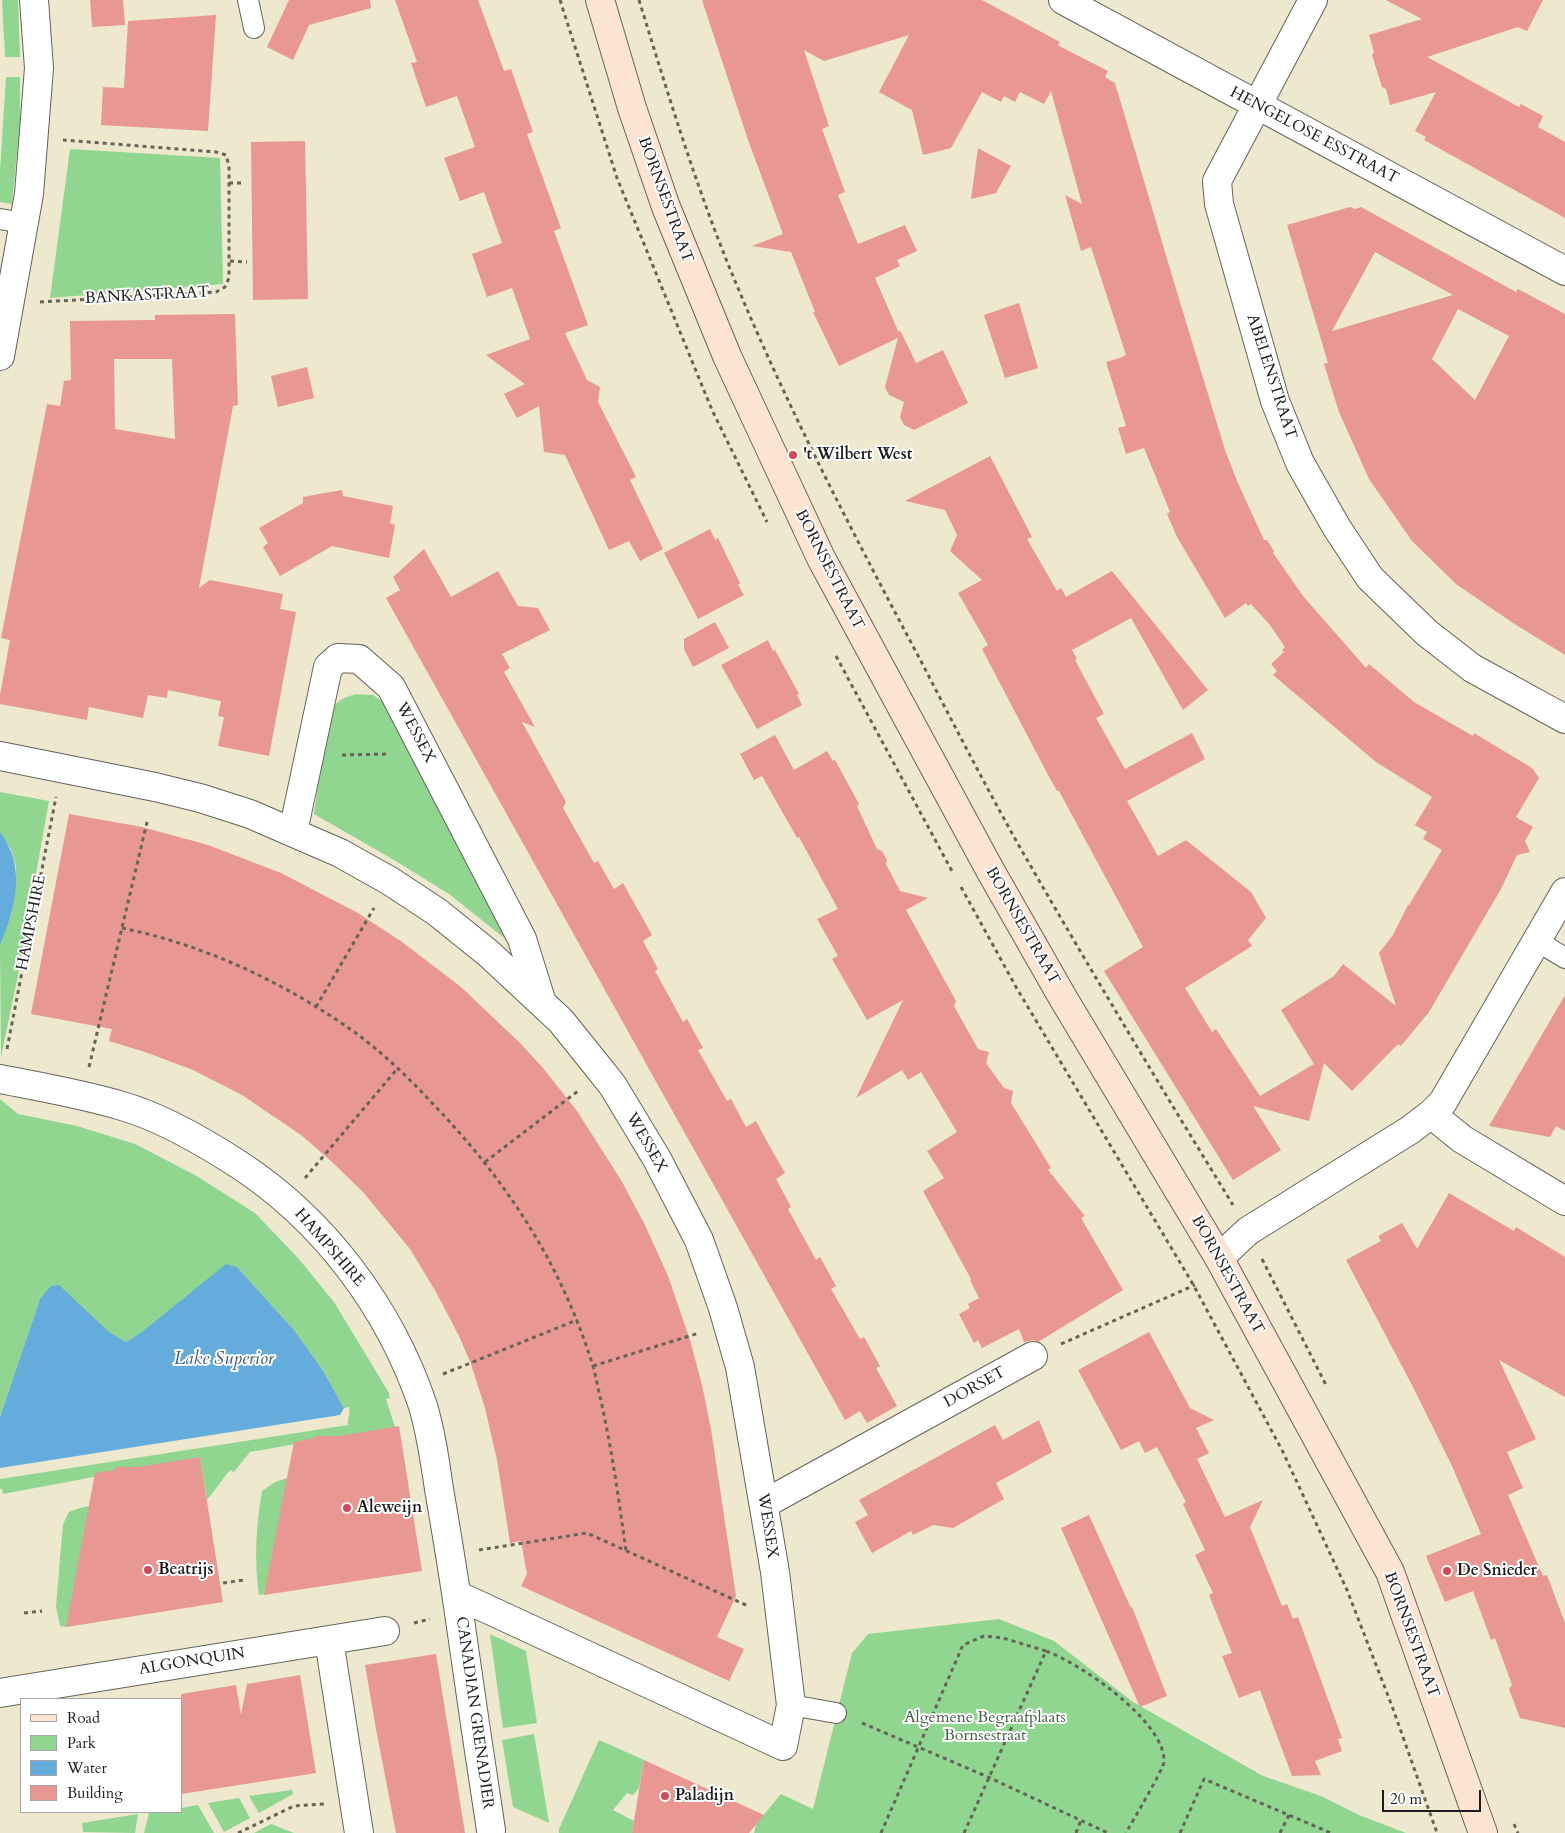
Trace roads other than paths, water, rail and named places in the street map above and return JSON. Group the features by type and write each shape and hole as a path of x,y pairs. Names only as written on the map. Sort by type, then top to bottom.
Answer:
{"main road":[{"name":"BORNSESTRAAT","path":"600,0 632,108 666,207 727,356 821,558 990,870 1068,1007 1219,1258 1390,1572 1483,1833"}],"street":[{"path":"0,356 10,304 12,221 29,194 39,68 34,0"},
{"name":"HENGELOSE ESSTRAAT","path":"1063,0 1565,271"},
{"name":"ABELENSTRAAT","path":"1313,0 1218,182 1219,204 1276,401 1300,463 1337,528 1370,578 1427,633 1472,668 1565,718"},
{"name":"WESSEX","path":"293,832 328,667 338,658 359,659 391,687 522,939 542,1001"},
{"name":"WESSEX","path":"0,756 155,787 200,798 293,832 340,853 390,881 488,953 542,1001 561,1021 613,1086 657,1159 699,1240 728,1324 740,1367 779,1602 791,1705 784,1746 458,1603"},
{"path":"1219,1258 1248,1231 1410,1130 1443,1102 1565,892"},
{"name":"HAMPSHIRE","path":"1,1079 124,1106 208,1145 247,1170 287,1200 314,1226 342,1258 374,1303 395,1340 408,1365 423,1407 431,1437 458,1603"},
{"path":"1431,1114 1462,1139 1565,1201"},
{"name":"DORSET","path":"764,1504 1033,1356"},
{"name":"CANADIAN GRENADIER","path":"458,1603 491,1830"},
{"name":"ALGONQUIN","path":"0,1693 385,1631"},
{"path":"330,1640 359,1833"}],"lane":[{"path":"248,0 254,28"},
{"path":"1537,941 1565,958"},
{"path":"791,1705 836,1713"}],"water":[{"path":"0,832 14,859 16,888 14,903 0,945"},
{"name":"Lake Superior","path":"226,1264 237,1267 294,1330 322,1369 344,1408 340,1415 0,1468 0,1417 40,1299 51,1286 59,1285 110,1333 126,1342 142,1332"}],"place":[{"name":"'t Wilbert West","path":"793,455"},
{"name":"Aleweijn","path":"347,1508"},
{"name":"Beatrijs","path":"148,1570"},
{"name":"De Snieder","path":"1447,1571"},
{"name":"Paladijn","path":"665,1796"}],"park label":[{"name":"Algemene Begraafplaats Bornsestraat","path":"985,1727"}]}
